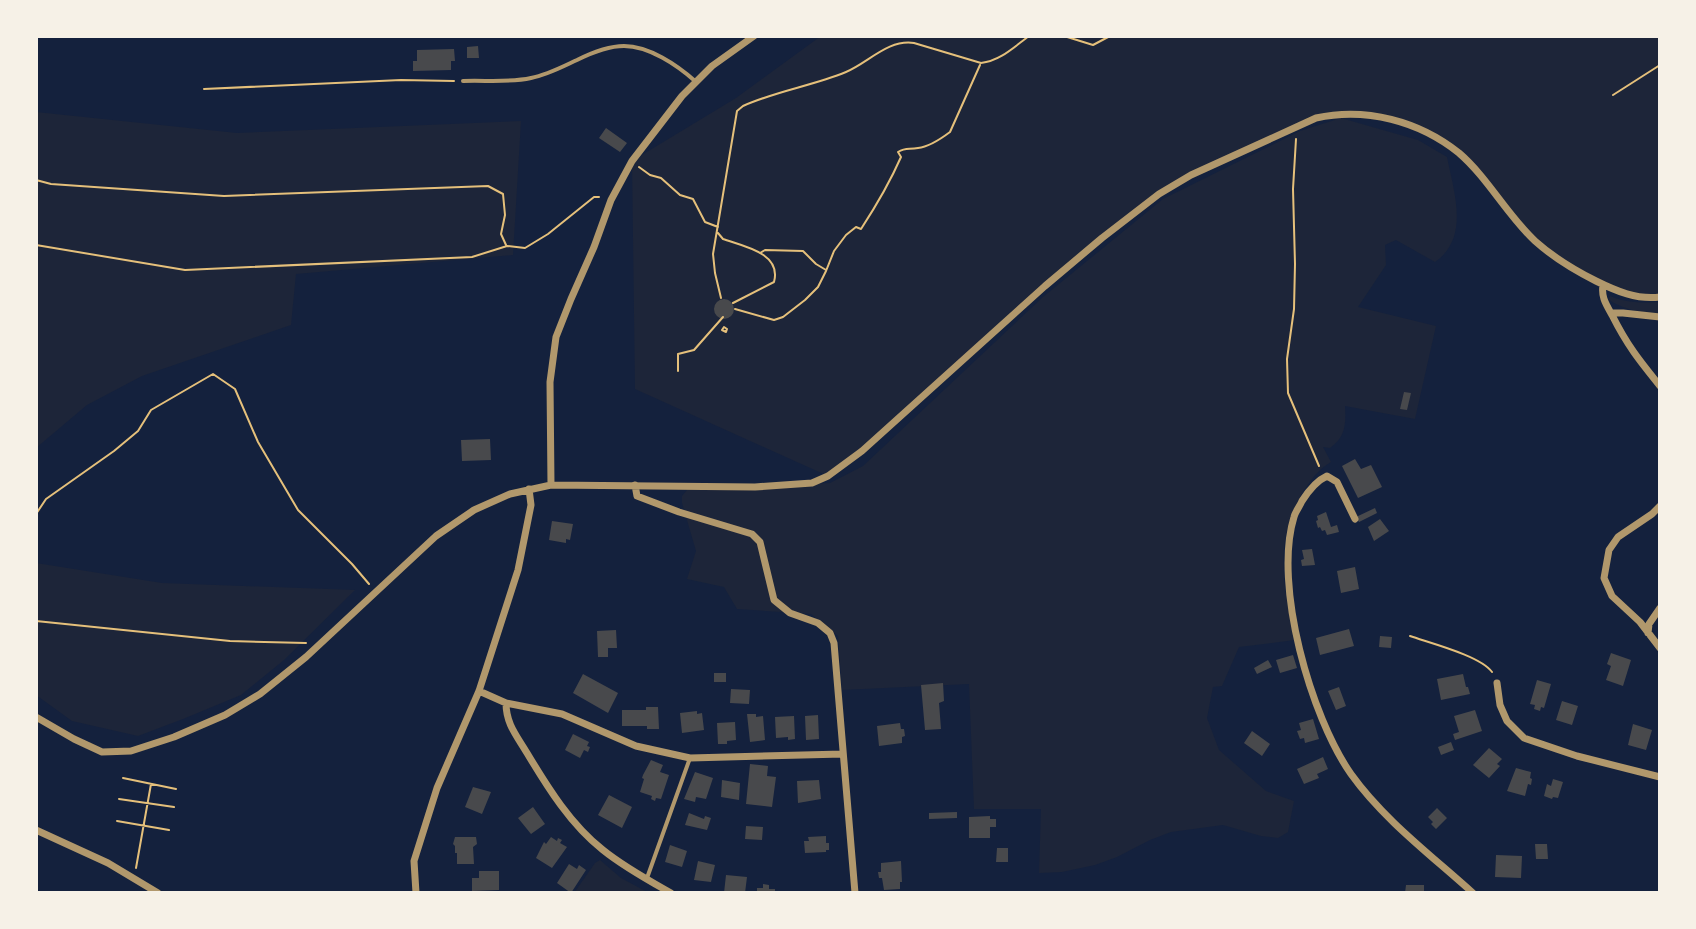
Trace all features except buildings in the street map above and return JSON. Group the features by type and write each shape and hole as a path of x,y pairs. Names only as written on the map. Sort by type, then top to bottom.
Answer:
{"street":[{"path":"551,485 549,404 554,348 611,200 632,161 656,127 695,81 754,36"},
{"path":"36,717 102,752 131,751 225,715 260,694 318,646 456,521 490,502 529,489 551,485 755,487 812,483 828,476 862,451 1045,286 1159,194 1191,175 1316,118 1336,113 1401,121 1423,130 1458,153 1532,238 1568,267 1635,297 1660,297"},
{"path":"1603,285 1602,295 1632,353 1660,386"},
{"path":"1611,313 1660,317"},
{"path":"1355,519 1337,482 1327,476 1318,480 1294,517 1287,560 1289,599 1313,697 1329,733 1358,783 1396,824 1473,893"},
{"path":"635,485 637,496 752,534 760,542 774,600 790,613 818,623 830,633 834,643 855,893"},
{"path":"416,893 414,861 437,788 479,691 518,570 531,505 529,489"},
{"path":"1660,506 1618,537 1609,550 1604,578 1612,596 1660,648"},
{"path":"1648,633 1649,624 1660,608"},
{"path":"1497,683 1500,705 1507,721 1524,738 1577,756 1660,777"},
{"path":"479,691 506,703 562,714 636,746 690,758 843,754"},
{"path":"506,703 506,717 548,788 576,823 602,849 671,893"},
{"path":"36,830 108,863 158,893"}],"lane":[{"path":"463,81 529,79 594,53 623,46 644,50 661,58 695,81"},
{"path":"647,880 690,758"}],"path":[{"path":"721,298 713,254 737,111 743,106 846,72 905,41 981,63 1002,56 1029,36"},
{"path":"1064,36 1093,45 1110,36"},
{"path":"1660,36 1660,47"},
{"path":"735,309 777,320 818,287 834,251 846,235 856,227 861,229 868,220 896,170 901,157 898,152 904,148 918,148 950,132 981,63"},
{"path":"1613,95 1660,65"},
{"path":"204,89 401,80 463,81"},
{"path":"1296,126 1293,189 1295,279 1287,359 1288,393 1324,478"},
{"path":"632,161 650,175 661,178 680,195 693,199 705,222 718,227"},
{"path":"36,180 51,184 224,196 488,186 503,194 505,215 501,234 507,246"},
{"path":"36,245 185,270 472,257 507,246 525,248 548,234 594,197 611,200"},
{"path":"717,233 723,239 769,258 776,277 774,282 733,303"},
{"path":"759,253 765,250 803,251 827,270"},
{"path":"678,371 678,354 694,350 722,318"},
{"path":"718,323 723,327"},
{"path":"36,514 46,499 138,431 151,410 213,374 235,389 258,442 298,510 376,592"},
{"path":"36,621 230,641 310,643 318,646"},
{"path":"1410,636 1476,659 1488,666 1497,683"},
{"path":"123,778 176,789"},
{"path":"136,868 151,784"},
{"path":"119,799 174,807"},
{"path":"117,821 169,830"}],"shaded area":[{"path":"821,36 1660,36 1660,297 1621,292 1548,252 1459,153 1401,121 1336,113 1296,126 1191,175 1102,238 862,451 828,476 635,389 632,161 736,98"},
{"path":"36,112 237,133 521,121 513,255 296,274 291,325 142,376 87,405 36,448"},
{"path":"1341,118 1418,140 1447,157 1457,214 1453,240 1435,262 1396,240 1385,245 1386,265 1358,307 1436,326 1415,419 1345,406 1342,434 1330,448 1323,447 1331,462 1316,474 1305,489 1288,525 1284,582 1295,640 1239,647 1222,686 1213,687 1207,718 1219,750 1266,791 1294,801 1288,832 1278,838 1223,825 1171,832 1095,865 1039,873 1041,809 974,809 969,684 842,690 838,636 811,614 737,609 724,587 687,579 696,551 682,496 687,490 830,483 863,466 1043,297 1163,199 1300,131"},
{"path":"1610,296 1635,302 1660,302 1660,314 1627,309 1609,300"},
{"path":"36,563 162,583 355,590 284,660 241,695 138,736 72,721 36,695"},
{"path":"600,860 621,878 649,893 574,893"}]}
